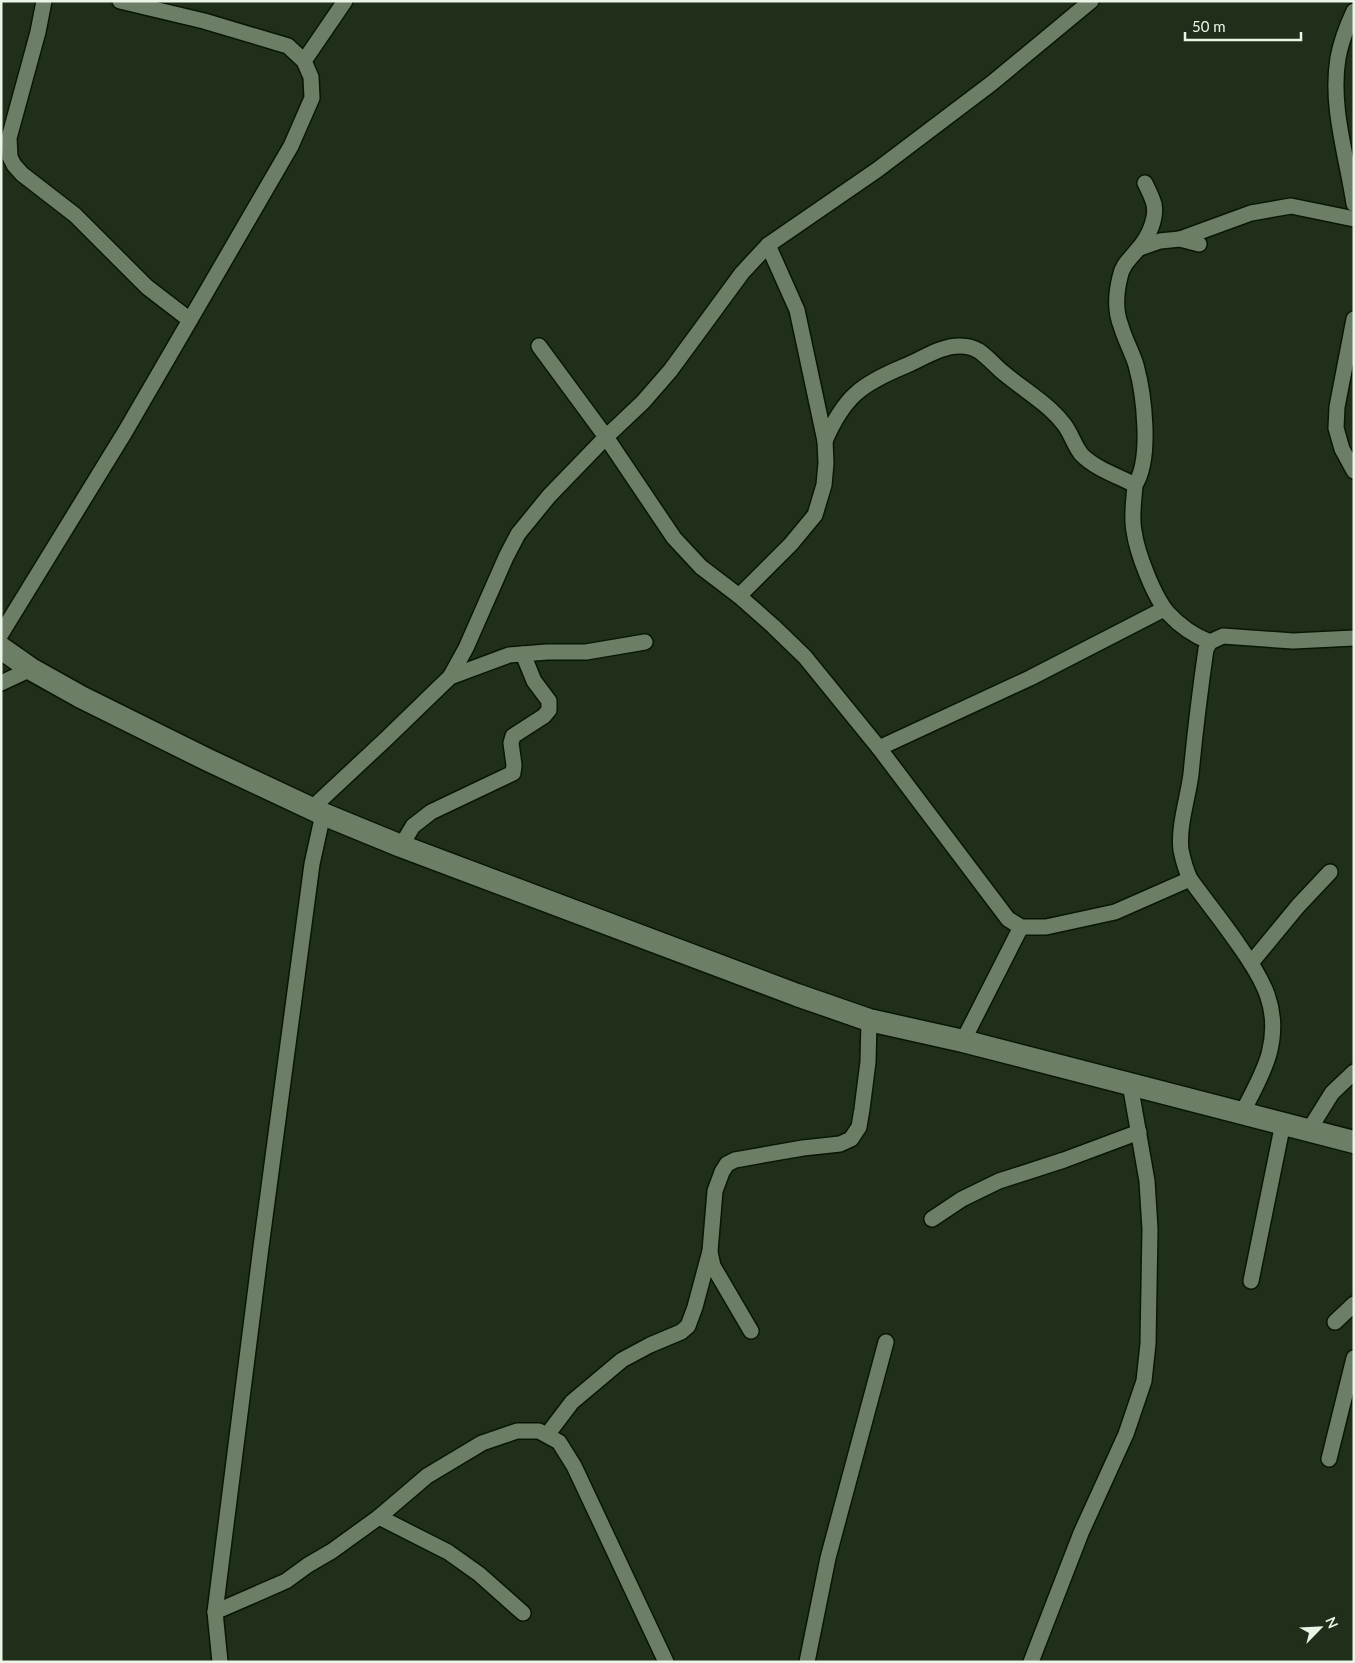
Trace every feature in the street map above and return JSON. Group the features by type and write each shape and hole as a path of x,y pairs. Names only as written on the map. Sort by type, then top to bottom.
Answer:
{"street":[{"path":"44,1 38,32 9,138 10,156 14,165 22,174 74,215 147,287 190,320"},
{"path":"1,634 125,432 291,146 312,98 311,77 304,61 288,46 204,21 120,1"},
{"path":"304,61 345,1"},
{"path":"220,1662 215,1612 312,864 317,811 386,739 450,677 466,648 518,534 549,496 606,437 644,402 670,371 742,273 768,244 877,170 992,83 1092,1"},
{"path":"1354,10 1342,42 1336,79 1340,132 1354,204"},
{"path":"1145,182 1154,204 1153,221 1140,248 1124,265 1120,276 1116,308 1120,326 1130,346 1140,384 1146,438 1144,461 1139,479 1135,485 1133,530 1138,551 1164,609 1184,626 1210,642"},
{"path":"1140,248 1160,241 1180,238 1251,214 1292,206 1354,219"},
{"path":"1180,238 1198,244"},
{"path":"739,596 791,544 815,515 824,485 826,462 825,441 797,310 768,244"},
{"path":"1354,319 1337,407 1336,428 1342,449 1354,471"},
{"path":"539,346 606,437 674,538 701,567 739,596 805,657 879,748 1008,919 1022,928 1046,927 1115,912 1190,880"},
{"path":"825,441 841,408 859,390 873,380 952,346 970,347 980,352 1048,407 1064,425 1081,454 1091,462 1135,485"},
{"path":"879,748 1030,678 1164,609"},
{"path":"1242,1113 1261,1075 1269,1053 1273,1030 1272,1010 1262,980 1251,962 1190,880 1181,849 1181,830 1190,776 1206,649 1210,642 1223,636 1293,641 1354,638"},
{"path":"450,677 509,655 586,652 644,642"},
{"path":"1,648 31,669 132,722 317,811 401,846 797,995 869,1020 963,1041 1354,1142"},
{"path":"401,846 413,826 431,812 513,773 514,764 511,743 513,736 544,716 549,710 549,701 534,681 523,654"},
{"path":"1,683 31,669"},
{"path":"1251,962 1298,906 1330,872"},
{"path":"963,1041 1022,928"},
{"path":"547,1436 572,1402 622,1360 650,1345 681,1332 688,1326 698,1299 710,1251 715,1191 727,1164 735,1160 803,1148 840,1144 851,1139 859,1127 862,1109 868,1062 869,1020"},
{"path":"1309,1130 1332,1093 1354,1072"},
{"path":"1032,1662 1081,1533 1126,1434 1144,1381 1148,1344 1150,1229 1147,1181 1130,1084"},
{"path":"1251,1282 1283,1123"},
{"path":"932,1219 962,1199 999,1180 1064,1160 1139,1132"},
{"path":"710,1251 713,1266 751,1331"},
{"path":"1335,1322 1354,1304"},
{"path":"808,1662 828,1558 886,1342"},
{"path":"1329,1460 1354,1358"},
{"path":"215,1612 286,1581 379,1517 427,1476 482,1443 517,1431 539,1431 559,1442 574,1466 666,1662"},
{"path":"379,1517 456,1558 479,1574 523,1613"}]}
